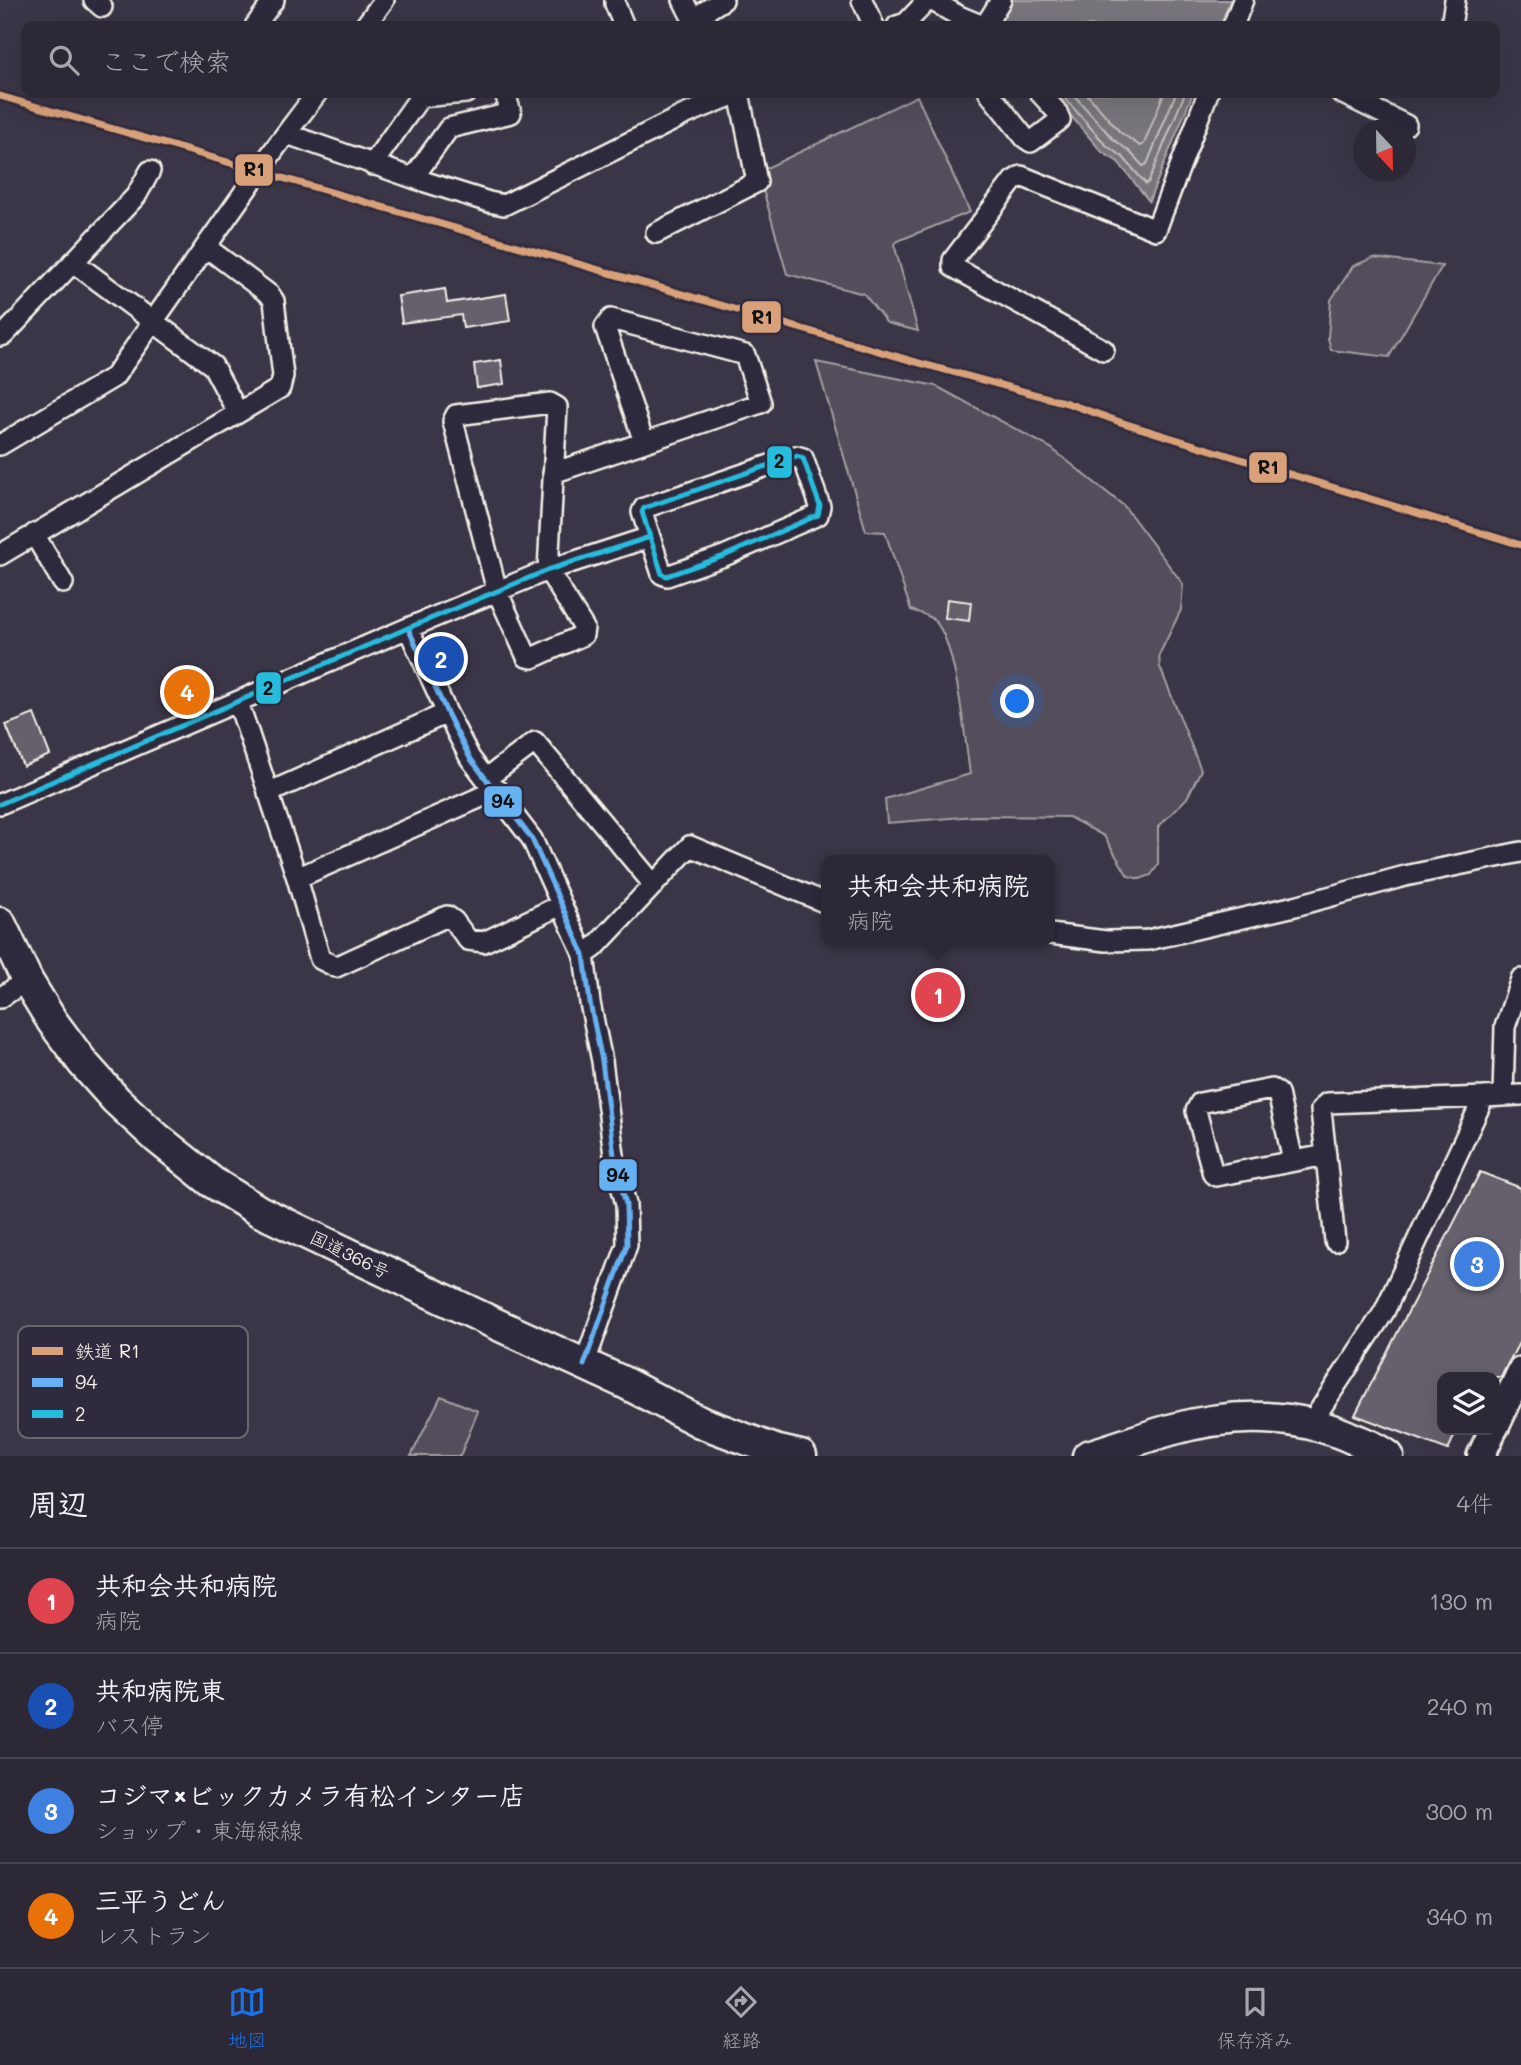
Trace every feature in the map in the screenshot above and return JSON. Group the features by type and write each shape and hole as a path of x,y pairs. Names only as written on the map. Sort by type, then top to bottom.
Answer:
{"highway":[{"name":"国道366号","path":"0,923 27,980 52,1021 83,1063 116,1100 157,1138 212,1182 260,1211 623,1382 700,1422 775,1450 801,1456"},
{"path":"1087,1456 1171,1430 1220,1420 1265,1417 1311,1423 1343,1434 1388,1456"}],"main road":[{"path":"1500,1415 1521,1371"},
{"path":"1481,1456 1491,1435"}],"street":[{"path":"369,21 384,0"},
{"path":"615,0 622,21"},
{"path":"683,0 690,14 699,15 723,0"},
{"path":"862,0 872,21"},
{"path":"908,21 930,0 971,21"},
{"path":"988,21 1001,0"},
{"path":"1452,21 1455,0"},
{"path":"258,21 270,2"},
{"path":"0,445 114,377 313,98"},
{"path":"372,164 419,98"},
{"path":"413,178 449,128 511,113 506,98"},
{"path":"281,140 372,164 504,205 684,115 726,98"},
{"path":"656,233 757,182 740,98"},
{"path":"993,98 1031,142 1060,120 1057,112 1044,98"},
{"path":"1104,350 953,267 953,260 1013,181 1021,176 1156,230 1206,98"},
{"path":"1350,98 1394,119"},
{"path":"0,336 4,335 136,195 150,171"},
{"path":"0,555 280,388 283,376 274,301 270,295 206,247"},
{"path":"73,261 213,366 238,413"},
{"path":"553,473 644,442 761,402 746,355 611,319 605,327 644,442"},
{"path":"550,403 557,407 553,473 548,570 584,628 583,635 532,658 527,657 498,591 453,421 456,415 550,403"},
{"path":"796,456 803,458 820,506 818,515 667,576 662,574 650,537 642,512 644,508 796,456"},
{"path":"34,534 63,583"},
{"path":"0,804 548,570 650,537"},
{"path":"408,628 470,758 531,838 584,955 590,1003 602,1061 615,1163 626,1204 627,1245 584,1364"},
{"path":"238,702 320,959 336,967 447,916 468,940 484,942 561,905"},
{"path":"268,793 447,713"},
{"path":"296,878 492,784 535,742 654,885"},
{"path":"584,955 594,948 690,846 821,901"},
{"path":"1055,935 1106,941 1148,940 1295,906 1405,876 1521,852"},
{"path":"1311,1423 1384,1312 1503,1096 1505,1027 1521,979"},
{"path":"0,998 27,980"},
{"path":"1293,1161 1278,1093 1272,1089 1200,1103 1196,1111 1213,1174 1216,1176 1326,1155"},
{"path":"1335,1241 1321,1110 1327,1103 1503,1096"}],"shaded area":[{"path":"913,98 918,98 970,212 894,244 918,331 887,323 864,294 787,274 758,172"},
{"path":"1373,258 1442,266 1389,357 1331,350 1328,338 1331,300 1353,266"},
{"path":"816,362 936,386 1051,448 1124,506 1183,584 1181,610 1159,655 1160,667 1201,770 1187,798 1158,827 1158,865 1151,875 1140,879 1128,876 1104,836 1069,817 976,816 887,823 885,799 970,774 963,717 943,633 933,619 911,610 885,532 866,531"},
{"path":"441,1396 478,1411 460,1456 411,1456"}],"water":[{"path":"1012,0 1230,0 1222,21 999,21"},
{"path":"1055,98 1191,98 1149,201 1118,162 1102,152"}],"building":[{"path":"445,289 447,303 506,294 510,321 463,328 461,315 402,323 398,296"},
{"path":"501,360 504,384 477,388 474,364"},
{"path":"947,599 971,602 969,621 945,618"},
{"path":"192,681 198,697 182,704 176,687"},
{"path":"34,714 50,755 23,766 6,725"},
{"path":"1480,1172 1521,1188 1521,1339 1501,1377 1500,1372 1437,1372 1437,1435 1455,1435 1448,1450 1355,1415"}],"rail line":[{"name":"R1","path":"0,96 923,364 1067,403 1120,422 1521,545"}],"transit line":[{"name":"2","path":"0,804 548,570 650,537 642,512 644,508 796,456 803,458 820,506 818,515 724,556 667,576 662,574 650,537"},
{"name":"94","path":"408,628 470,758 532,839 584,955 590,1003 602,1061 615,1163 626,1204 627,1245 584,1365"}],"place":[{"name":"共和病院東","path":"441,659"},
{"name":"三平うどん","path":"187,692"},
{"name":"共和会共和病院","path":"938,995"},
{"name":"コジマ×ビックカメラ有松インター店","path":"1477,1264"}]}
